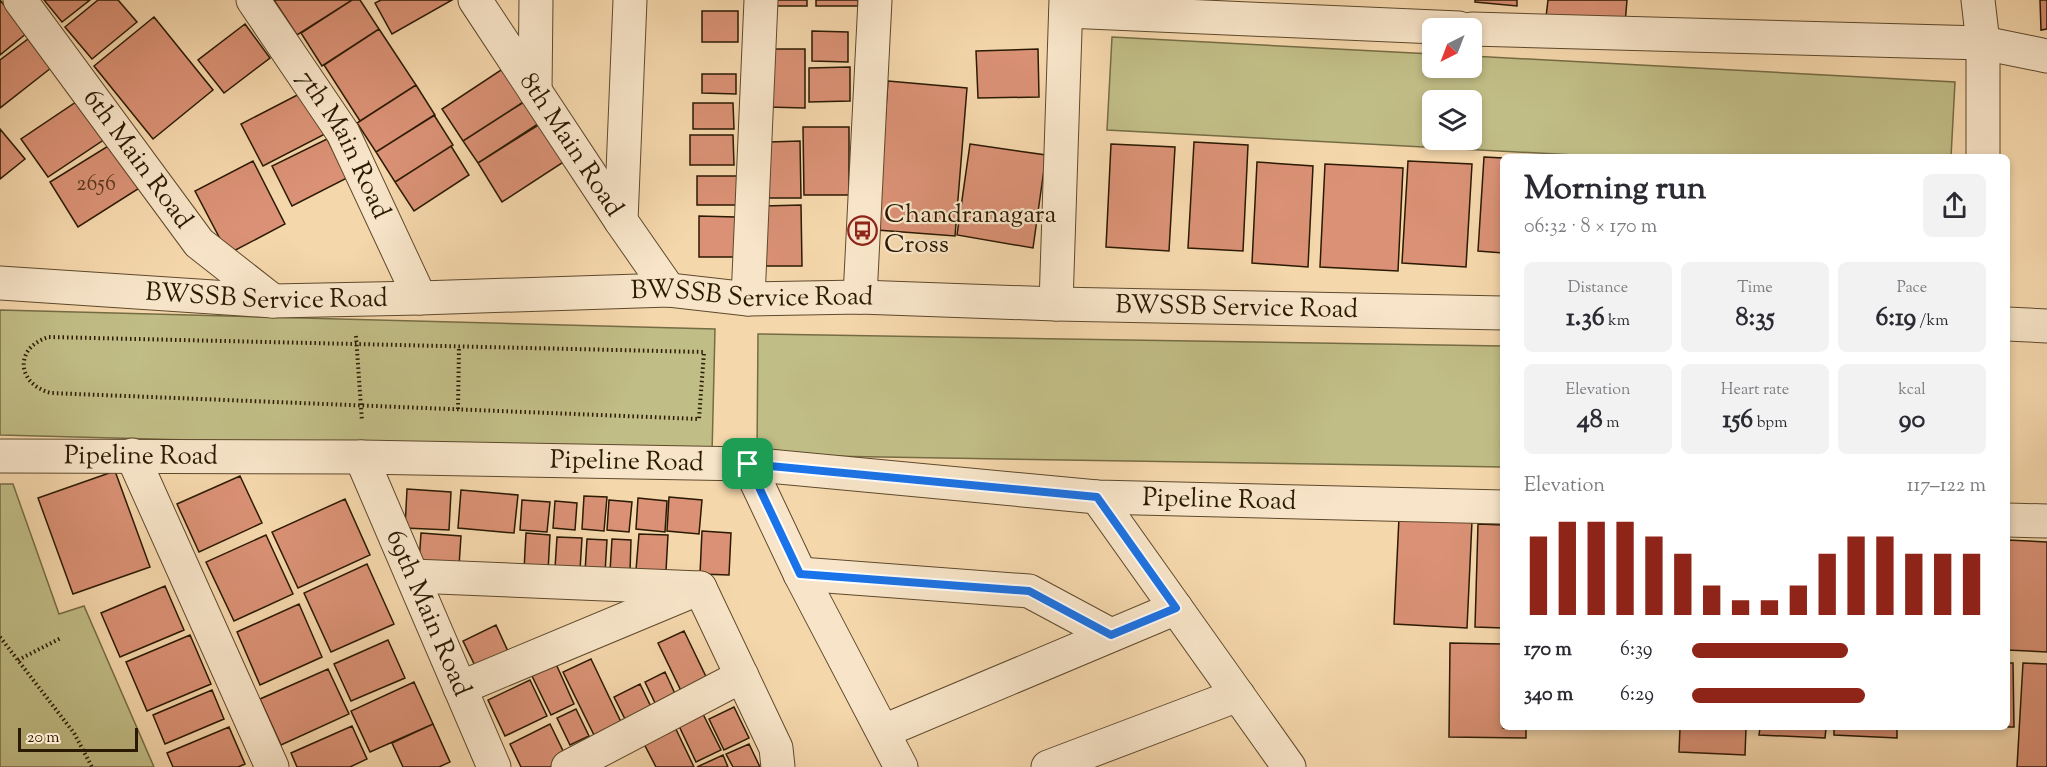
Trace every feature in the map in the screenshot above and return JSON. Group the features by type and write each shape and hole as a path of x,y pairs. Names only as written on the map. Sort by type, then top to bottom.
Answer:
{"street":[{"name":"6th Main Road","path":"20,0 199,243 273,301"},
{"name":"7th Main Road","path":"254,0 343,133 420,298"},
{"name":"8th Main Road","path":"475,0 669,290"},
{"path":"535,91 536,0"},
{"path":"621,221 630,0"},
{"path":"748,299 761,0"},
{"path":"860,297 875,0"},
{"path":"1978,0 1983,43 1983,154"},
{"path":"1056,304 1066,5 1256,10 1422,25"},
{"path":"1482,29 1983,43 2047,56"},
{"name":"BWSSB Service Road","path":"0,283 273,301 669,290 748,299 860,297 1056,304 1500,313"},
{"path":"2010,324 2047,326"},
{"path":"132,455 272,767"},
{"name":"Pipeline Road","path":"0,456 362,457 748,464 1097,497 1500,507"},
{"name":"69th Main Road","path":"362,457 494,767"},
{"path":"748,464 800,574 901,767"},
{"path":"1097,497 1289,767"},
{"path":"2010,520 2047,521"},
{"path":"800,574 1029,591 1111,635"},
{"path":"413,576 700,588"},
{"path":"700,588 777,748 778,767"},
{"path":"460,688 700,588"},
{"path":"884,731 1176,608"},
{"path":"568,767 742,675"},
{"path":"1047,767 1238,695"}],"path":[{"path":"353,299 364,445 362,457"},
{"path":"49,337 459,346 704,352 699,418 51,393 41,391 32,385 26,377 24,367 25,356 30,346 49,337"},
{"path":"458,409 459,346"},
{"path":"0,637 74,733 92,767"},
{"path":"18,660 61,638"}],"shaded area":[{"path":"1112,37 1422,53 1422,78 1482,78 1482,57 1955,82 1951,154 1556,154 1481,150 1482,90 1422,90 1422,147 1107,130"},
{"path":"0,310 715,329 712,454 0,435"},
{"path":"758,334 1500,346 1500,467 757,455"},
{"path":"0,484 13,484 59,614 84,606 154,767 0,767"}],"building":[{"path":"0,0 27,33 0,55"},
{"path":"44,0 90,0 62,22"},
{"path":"98,0 118,0 137,22 92,59 65,27"},
{"path":"274,0 352,0 297,35"},
{"path":"352,0 360,0 379,29 322,66 301,33"},
{"path":"381,0 452,0 392,34 375,3"},
{"path":"771,0 807,0 807,6 771,6"},
{"path":"816,0 858,0 858,6 816,6"},
{"path":"1475,0 1517,0 1517,6 1475,2"},
{"path":"1548,0 1627,0 1625,24 1546,17"},
{"path":"2040,0 2047,0 2047,29 2041,30"},
{"path":"702,11 738,11 738,42 702,42"},
{"path":"154,17 213,90 153,139 94,66"},
{"path":"245,24 270,58 224,93 198,60"},
{"path":"379,29 416,85 360,121 324,65"},
{"path":"812,31 848,32 848,62 812,61"},
{"path":"28,39 51,68 0,108 0,60"},
{"path":"767,49 805,49 805,108 767,107"},
{"path":"1038,49 1039,97 978,98 976,51"},
{"path":"850,67 850,101 809,102 809,68"},
{"path":"504,68 525,101 463,141 442,109"},
{"path":"702,74 736,74 736,94 702,93"},
{"path":"888,81 967,88 955,236 877,230"},
{"path":"416,85 435,115 376,152 357,123"},
{"path":"305,91 327,133 263,166 241,124"},
{"path":"79,100 105,139 48,177 21,139"},
{"path":"524,102 538,124 478,163 463,141"},
{"path":"693,103 733,103 734,129 693,129"},
{"path":"434,115 453,145 395,182 376,152"},
{"path":"540,124 565,161 502,202 478,163"},
{"path":"803,127 849,127 849,195 804,195"},
{"path":"0,129 25,159 0,179"},
{"path":"690,135 733,135 734,165 690,165"},
{"path":"327,139 347,178 292,206 272,166"},
{"path":"800,141 801,198 769,198 769,142"},
{"path":"1194,142 1248,145 1243,251 1188,248"},
{"path":"113,143 141,187 78,227 50,182"},
{"path":"970,144 1046,155 1033,248 957,235"},
{"path":"1111,144 1175,147 1169,251 1106,247"},
{"path":"451,146 469,175 414,211 395,182"},
{"path":"1484,157 1500,158 1500,253 1478,251"},
{"path":"253,161 285,224 228,254 195,191"},
{"path":"1408,161 1472,164 1466,267 1402,263"},
{"path":"1257,162 1313,166 1308,267 1252,263"},
{"path":"1325,164 1403,168 1398,271 1320,267"},
{"path":"697,176 737,176 737,205 697,205"},
{"path":"801,205 802,266 765,266 764,206"},
{"path":"699,216 735,217 735,257 699,257"},
{"path":"115,471 150,567 73,594 38,498"},
{"path":"240,476 262,523 199,552 177,504"},
{"path":"407,489 451,492 449,530 405,528"},
{"path":"461,490 518,495 514,533 458,528"},
{"path":"584,496 607,497 604,531 582,529"},
{"path":"669,497 702,500 699,534 667,531"},
{"path":"638,498 667,501 665,532 636,529"},
{"path":"345,499 370,555 298,588 272,532"},
{"path":"522,500 550,502 547,532 520,530"},
{"path":"609,500 632,502 629,532 607,530"},
{"path":"555,501 577,503 575,530 553,528"},
{"path":"1399,517 1472,521 1467,628 1394,624"},
{"path":"1478,524 1500,525 1500,628 1475,627"},
{"path":"702,531 731,533 729,575 700,574"},
{"path":"421,533 461,536 459,566 419,563"},
{"path":"526,533 550,535 548,572 524,570"},
{"path":"639,534 668,535 666,571 636,570"},
{"path":"266,535 293,594 234,621 206,562"},
{"path":"557,537 582,538 580,570 555,568"},
{"path":"587,539 607,540 605,573 585,572"},
{"path":"612,539 631,540 630,572 610,571"},
{"path":"2010,540 2047,542 2047,652 2010,650"},
{"path":"367,564 394,624 331,652 304,593"},
{"path":"165,586 184,630 120,657 101,613"},
{"path":"299,604 322,657 260,685 237,632"},
{"path":"496,625 512,660 480,676 463,641"},
{"path":"684,631 711,687 685,699 658,643"},
{"path":"190,635 211,684 147,711 126,662"},
{"path":"388,640 405,678 351,701 334,664"},
{"path":"1450,643 1500,644 1500,730 1526,730 1526,738 1449,737"},
{"path":"591,659 621,722 594,735 563,672"},
{"path":"2010,663 2013,663 2014,727 2010,727"},
{"path":"2023,663 2047,664 2047,767 2017,767"},
{"path":"556,664 574,704 551,715 532,676"},
{"path":"328,669 349,714 281,745 260,699"},
{"path":"665,672 677,698 657,707 645,682"},
{"path":"530,680 547,716 505,736 488,700"},
{"path":"414,682 433,724 370,752 351,711"},
{"path":"640,684 653,711 627,723 614,697"},
{"path":"212,690 224,719 165,744 153,715"},
{"path":"734,707 749,738 724,750 709,719"},
{"path":"576,709 589,736 570,745 557,718"},
{"path":"703,714 721,750 696,762 679,726"},
{"path":"673,723 694,767 656,767 641,738"},
{"path":"433,724 450,762 439,767 403,767 392,743"},
{"path":"550,724 567,759 550,767 521,767 510,744"},
{"path":"352,726 367,759 350,767 297,767 291,753"},
{"path":"229,727 245,764 238,767 173,767 167,753"},
{"path":"1680,730 1746,730 1745,755 1679,752"},
{"path":"1760,730 1826,730 1825,738 1759,735"},
{"path":"1834,730 1897,730 1897,738 1834,735"},
{"path":"749,744 760,767 733,767 726,754"},
{"path":"723,755 728,767 697,767"}],"place":[{"name":"Chandranagara Cross","path":"863,230"}],"route":[{"path":"748,464 1097,497 1176,608 1111,635 1029,591 800,574 748,464"}]}
